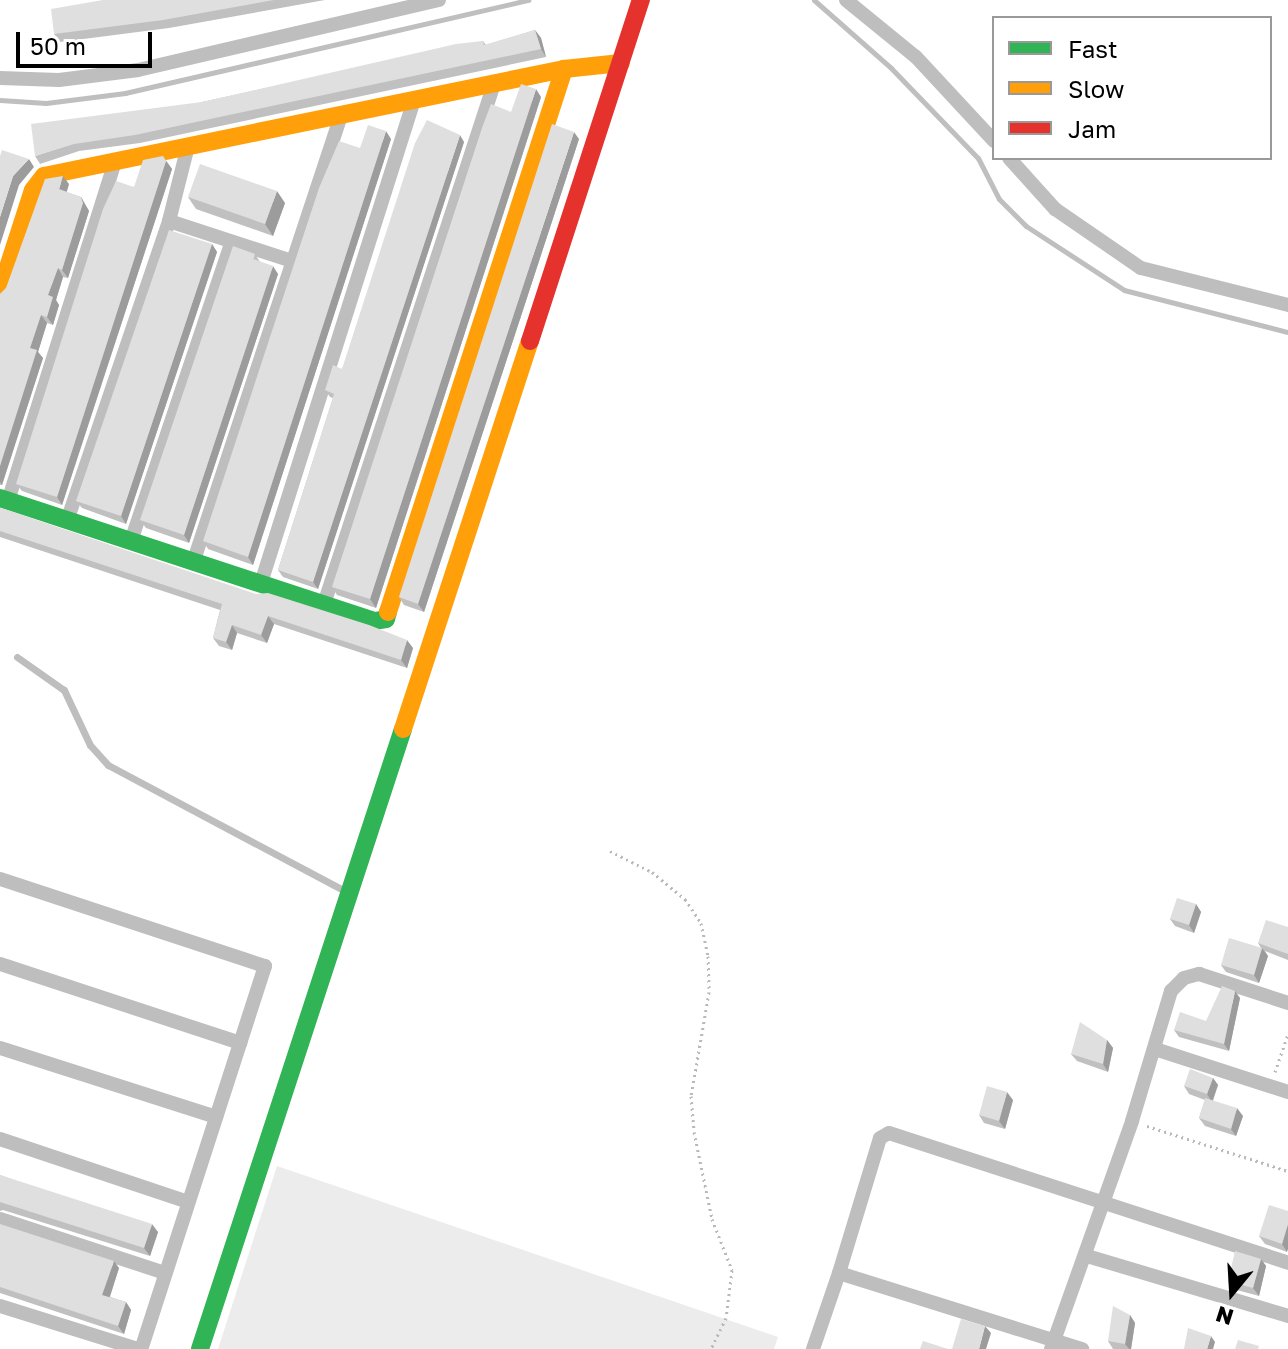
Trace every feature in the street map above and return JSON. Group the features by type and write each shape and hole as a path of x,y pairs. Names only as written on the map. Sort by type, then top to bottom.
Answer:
{"street":[{"path":"0,78 59,80 138,70 439,0"},
{"path":"200,1349 641,0"},
{"path":"846,0 916,57 992,139"},
{"path":"0,292 40,178 187,150 414,100 493,87 564,69 621,63"},
{"path":"115,162 4,500 68,518 193,563 375,621 386,619 392,610 564,69"},
{"path":"324,604 493,87"},
{"path":"261,583 414,100"},
{"path":"193,563 340,118"},
{"path":"68,518 169,221 187,150"},
{"path":"1011,160 1055,209 1141,268 1288,305"},
{"path":"169,221 292,261"},
{"path":"131,541 231,243"},
{"path":"0,879 265,966 140,1349 0,1306"},
{"path":"0,964 240,1043"},
{"path":"1052,1345 1087,1256 1171,991 1191,975 1212,976 1288,1003"},
{"path":"0,1048 216,1117"},
{"path":"1155,1049 1288,1092"},
{"path":"813,1349 880,1138 886,1133 1288,1263"},
{"path":"0,1139 188,1202"},
{"path":"0,1219 165,1273"},
{"path":"1087,1256 1288,1316"},
{"path":"839,1273 1052,1345 1082,1349"}],"lane":[{"path":"17,657 64,690 90,745 108,765 350,894"}],"path":[{"path":"610,851 652,872 685,899 701,923 708,956 709,992 692,1083 694,1132 712,1219 732,1270 726,1318 711,1349"},
{"path":"1270,1086 1288,1034"},
{"path":"1132,1121 1288,1171"}],"shaded area":[{"path":"277,1166 778,1337 774,1349 218,1349"}],"building":[{"path":"103,0 274,0 163,20 54,34 51,9"},
{"path":"535,30 541,49 135,135 74,144 35,156 31,124 202,102 456,44 483,41 484,45"},
{"path":"521,84 536,89 370,599 332,587 491,104 511,112"},
{"path":"427,120 460,135 313,582 278,570 334,394 325,390 333,365 342,369 415,143"},
{"path":"552,124 574,132 418,604 399,597"},
{"path":"368,125 386,131 248,557 203,541 319,188 339,141 360,148"},
{"path":"2,150 29,159 13,176 0,217 0,156"},
{"path":"163,156 166,161 57,497 16,484 103,209 116,181 134,187 143,160"},
{"path":"200,164 277,191 265,224 188,197"},
{"path":"63,176 59,189 81,197 83,203 62,270 58,268 48,295 53,297 47,317 41,315 30,348 37,350 0,466 0,294 6,288 45,179"},
{"path":"169,230 212,244 121,516 76,501"},
{"path":"233,246 255,254 253,259 273,266 184,535 140,520"},
{"path":"0,508 256,594 268,593 369,625 407,640 401,660 268,616 261,635 232,625 226,642 213,638 222,604 0,531"},
{"path":"1177,898 1196,904 1189,925 1170,919"},
{"path":"1266,920 1288,927 1288,954 1258,943"},
{"path":"1229,938 1262,948 1254,975 1221,965"},
{"path":"1222,986 1235,991 1224,1044 1174,1030 1180,1012 1206,1021"},
{"path":"1080,1022 1107,1040 1103,1064 1071,1054"},
{"path":"1190,1069 1213,1078 1207,1094 1184,1086"},
{"path":"987,1086 1007,1092 999,1121 979,1115"},
{"path":"1205,1098 1237,1108 1231,1129 1199,1118"},
{"path":"0,1175 152,1224 144,1248 0,1202"},
{"path":"1269,1205 1288,1211 1282,1244 1259,1236"},
{"path":"0,1224 114,1261 102,1295 126,1302 118,1326 0,1287"},
{"path":"1235,1251 1261,1259 1253,1288 1228,1281"},
{"path":"1113,1306 1130,1315 1125,1344 1108,1341"},
{"path":"961,1319 985,1326 979,1349 952,1349"},
{"path":"1188,1328 1211,1336 1207,1349 1184,1349"},
{"path":"1238,1340 1259,1346 1258,1349 1235,1349"},
{"path":"923,1341 948,1349 920,1349"}],"waterway":[{"path":"0,100 46,103 125,93 528,0"},
{"path":"814,0 891,68 978,158 999,199 1026,226 1124,290 1288,332"}],"traffic: fast":[{"path":"0,498 375,621 386,619 388,612"},
{"path":"200,1349 403,729"}],"traffic: slow":[{"path":"0,292 33,190 44,176 564,69 621,63"},
{"path":"388,612 564,69"},
{"path":"403,729 530,341"}],"traffic: jam":[{"path":"530,341 641,0"}]}
